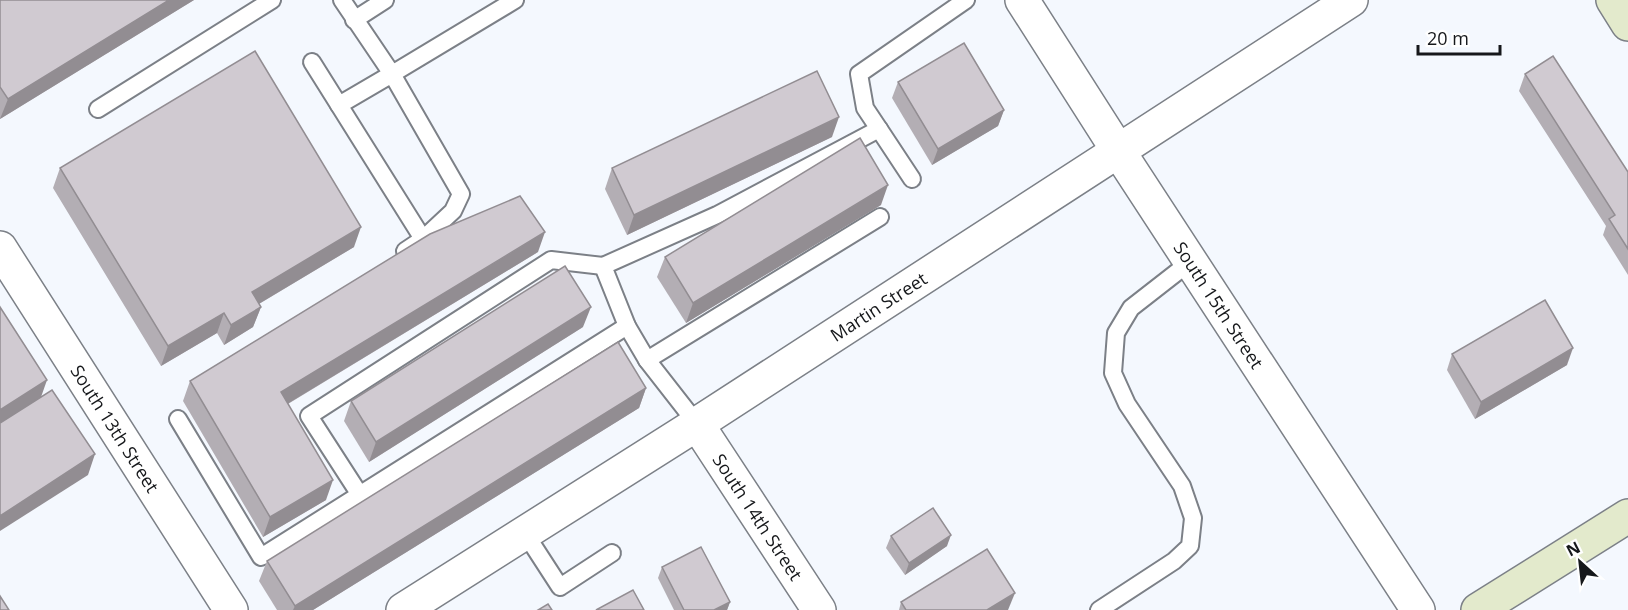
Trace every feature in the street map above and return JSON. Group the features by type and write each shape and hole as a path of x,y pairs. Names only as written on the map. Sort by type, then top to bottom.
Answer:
{"main road":[{"path":"1613,0 1628,24"},
{"path":"1478,610 1627,520"}],"street":[{"name":"South 15th Street","path":"1022,0 1418,610"},
{"name":"Martin Street","path":"403,610 697,424 1351,0"},
{"name":"South 13th Street","path":"0,248 231,610"},
{"name":"South 14th Street","path":"697,424 819,610"}],"lane":[{"path":"98,109 272,0"},
{"path":"342,0 392,74 461,194 453,211 423,239 394,258"},
{"path":"354,20 385,0"},
{"path":"339,105 515,0"},
{"path":"912,179 866,108 859,74 966,0"},
{"path":"312,62 423,239"},
{"path":"360,495 309,416 551,260 603,266 717,215 879,129"},
{"path":"647,360 880,217"},
{"path":"1099,610 1174,561 1190,546 1193,518 1182,486 1127,404 1113,373 1116,333 1131,308 1190,262"},
{"path":"603,266 627,326 647,360 697,424"},
{"path":"178,419 261,557 627,326"},
{"path":"525,533 560,586 612,553"}],"building":[{"path":"0,0 169,0 8,99 0,87"},
{"path":"964,43 1004,110 938,149 898,82"},
{"path":"255,51 361,227 252,292 261,307 231,325 224,313 168,346 60,168"},
{"path":"1553,56 1628,172 1628,249 1609,219 1615,215 1525,74"},
{"path":"817,71 839,117 634,215 612,168"},
{"path":"860,138 888,185 693,303 665,257"},
{"path":"520,196 545,232 281,392 333,480 270,517 190,381 430,234"},
{"path":"565,266 591,307 376,442 351,401"},
{"path":"1545,300 1573,348 1481,402 1452,354"},
{"path":"0,307 47,380 0,410"},
{"path":"618,342 646,388 295,606 267,561"},
{"path":"52,390 95,454 0,516 0,423"},
{"path":"933,508 951,535 909,563 891,536"},
{"path":"701,547 730,602 714,610 684,610 662,567"},
{"path":"987,549 1015,593 987,610 906,610 901,602"},
{"path":"633,590 644,610 596,610"},
{"path":"0,596 9,610 0,610"},
{"path":"548,604 552,610 538,610"}]}
